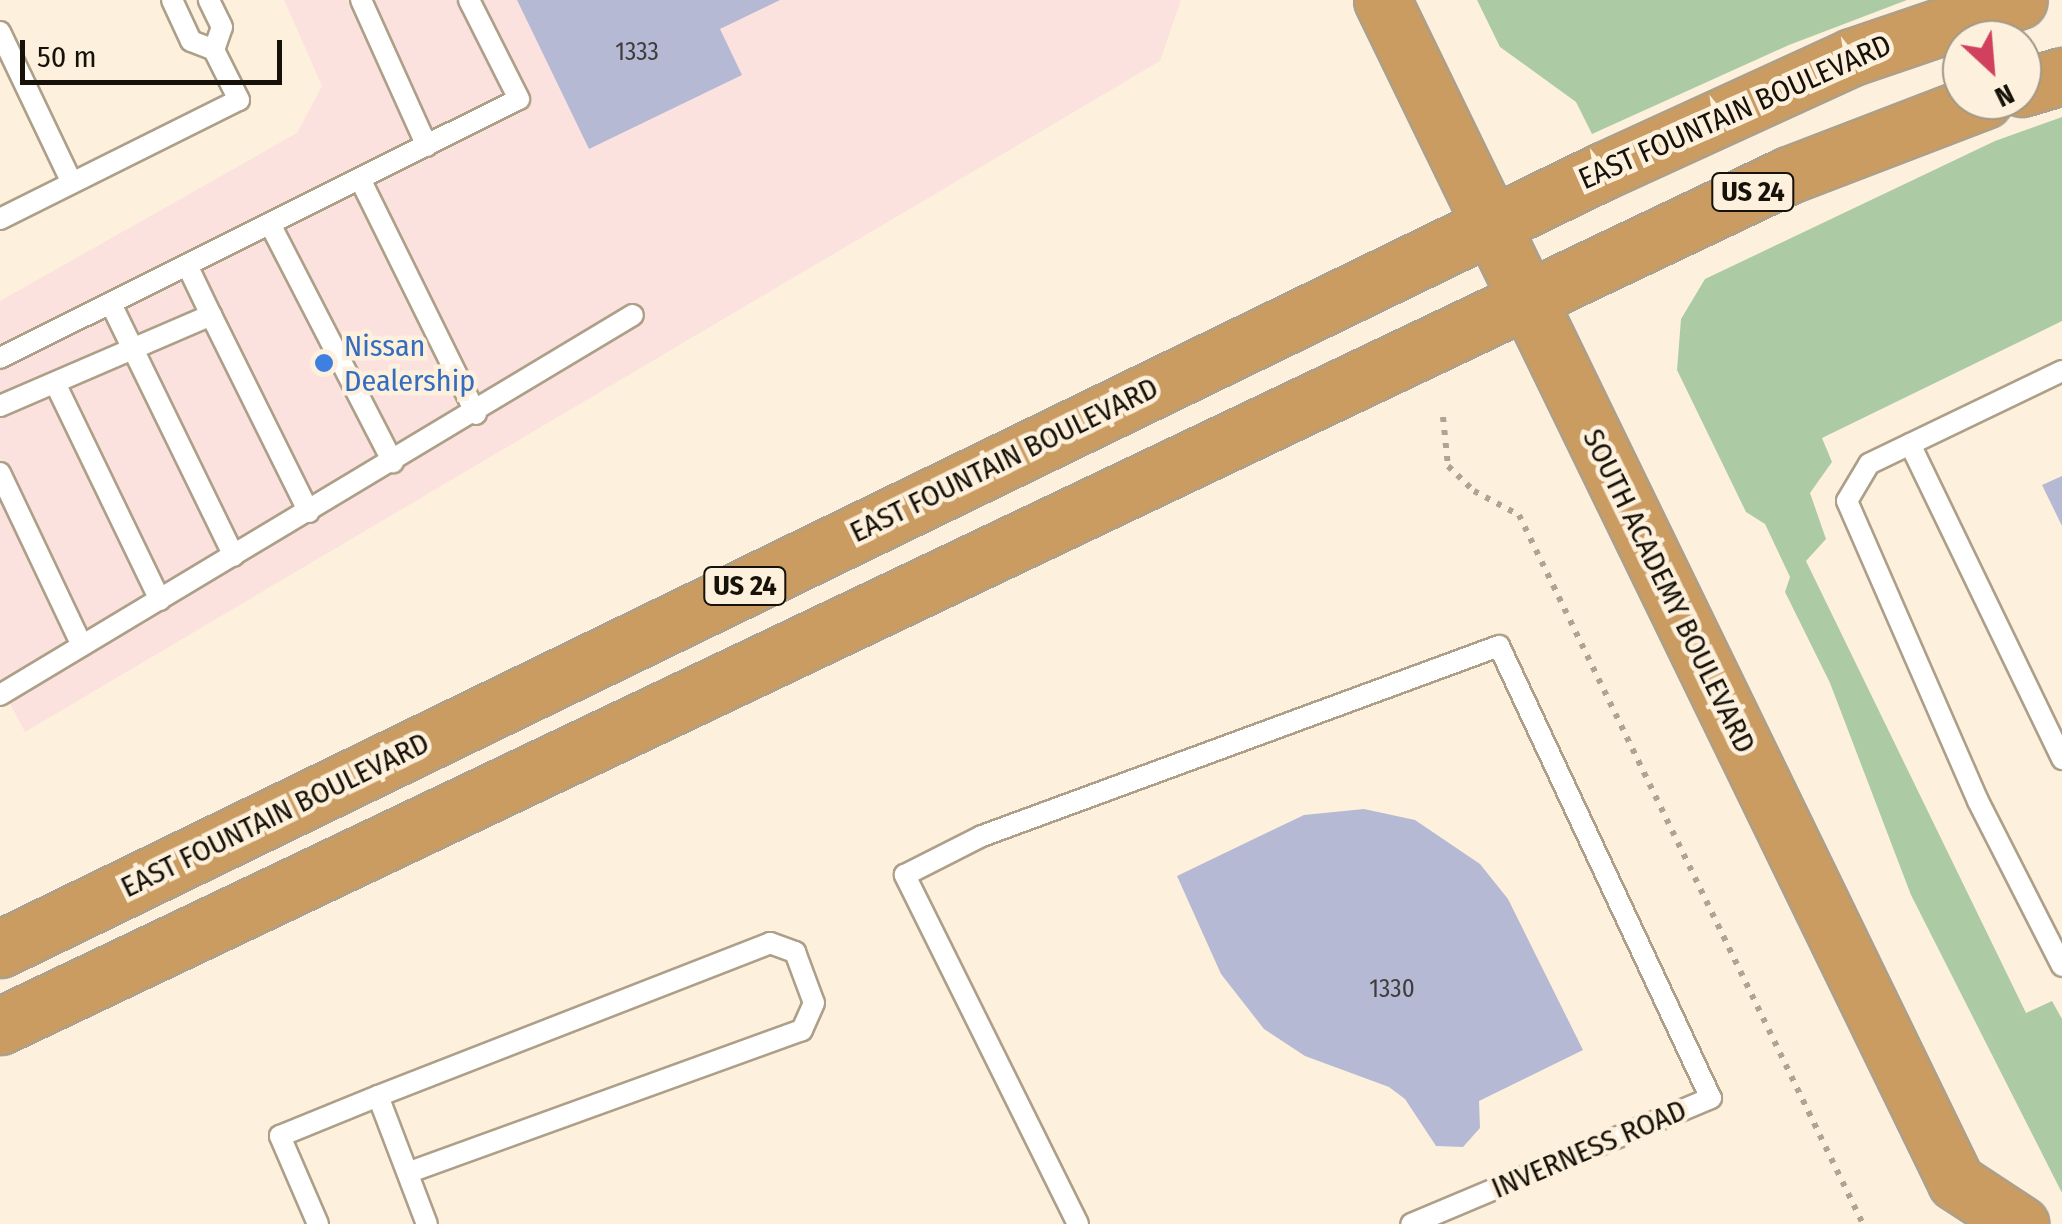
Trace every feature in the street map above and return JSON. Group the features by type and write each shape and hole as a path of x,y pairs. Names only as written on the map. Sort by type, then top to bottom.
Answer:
{"highway":[{"name":"SOUTH ACADEMY BOULEVARD","path":"1382,0 1530,304 1952,1203 2020,1224"},
{"name":"EAST FOUNTAIN BOULEVARD","path":"0,948 1491,224 1852,57 2020,0"},
{"name":"US 24","path":"0,1026 1530,304 1790,175 1942,116"}],"lane":[{"path":"0,219 239,100 214,50 191,40 172,0"},
{"path":"209,0 222,27 214,50"},
{"path":"361,0 428,146"},
{"path":"0,358 519,99 468,0"},
{"path":"0,32 72,183"},
{"path":"360,180 476,414"},
{"path":"270,226 393,462"},
{"path":"188,267 309,512"},
{"path":"111,304 234,556"},
{"path":"0,406 211,314"},
{"path":"0,695 476,414 633,315"},
{"path":"2062,371 1869,464 1848,502 1978,801 2062,966"},
{"path":"55,383 160,600"},
{"path":"1910,444 2062,759"},
{"path":"0,473 82,646"},
{"name":"INVERNESS ROAD","path":"1078,1224 905,875 982,836 1499,646 1711,1098 1410,1224"},
{"path":"310,1219 280,1136 770,943 795,952 814,1003 802,1030 408,1173"},
{"path":"378,1096 428,1224"}],"path":[{"path":"1443,417 1448,466 1474,491 1519,515 1863,1224"}],"shaded area":[{"name":"Nissan Dealership","path":"284,0 1181,0 1160,61 25,732 0,685 0,301 297,133 322,86"}],"green space":[{"path":"1477,0 1907,0 1789,45 1592,134 1576,102 1500,47"},
{"path":"2062,117 2062,321 1822,438 1832,462 1810,493 1826,539 1806,561 2026,1013 2052,1001 2062,1019 2062,1193 1911,895 1830,683 1785,592 1790,577 1765,524 1746,512 1677,370 1681,319 1705,279 1995,141"}],"building":[{"path":"517,0 780,0 720,29 742,75 589,149"},
{"path":"2062,476 2062,526 2042,485"},
{"path":"1364,809 1415,820 1480,864 1508,899 1583,1050 1479,1101 1480,1128 1463,1147 1436,1146 1405,1099 1389,1087 1305,1056 1264,1029 1221,974 1177,876 1304,815"}],"place":[{"name":"Nissan Dealership","path":"324,363"}]}
